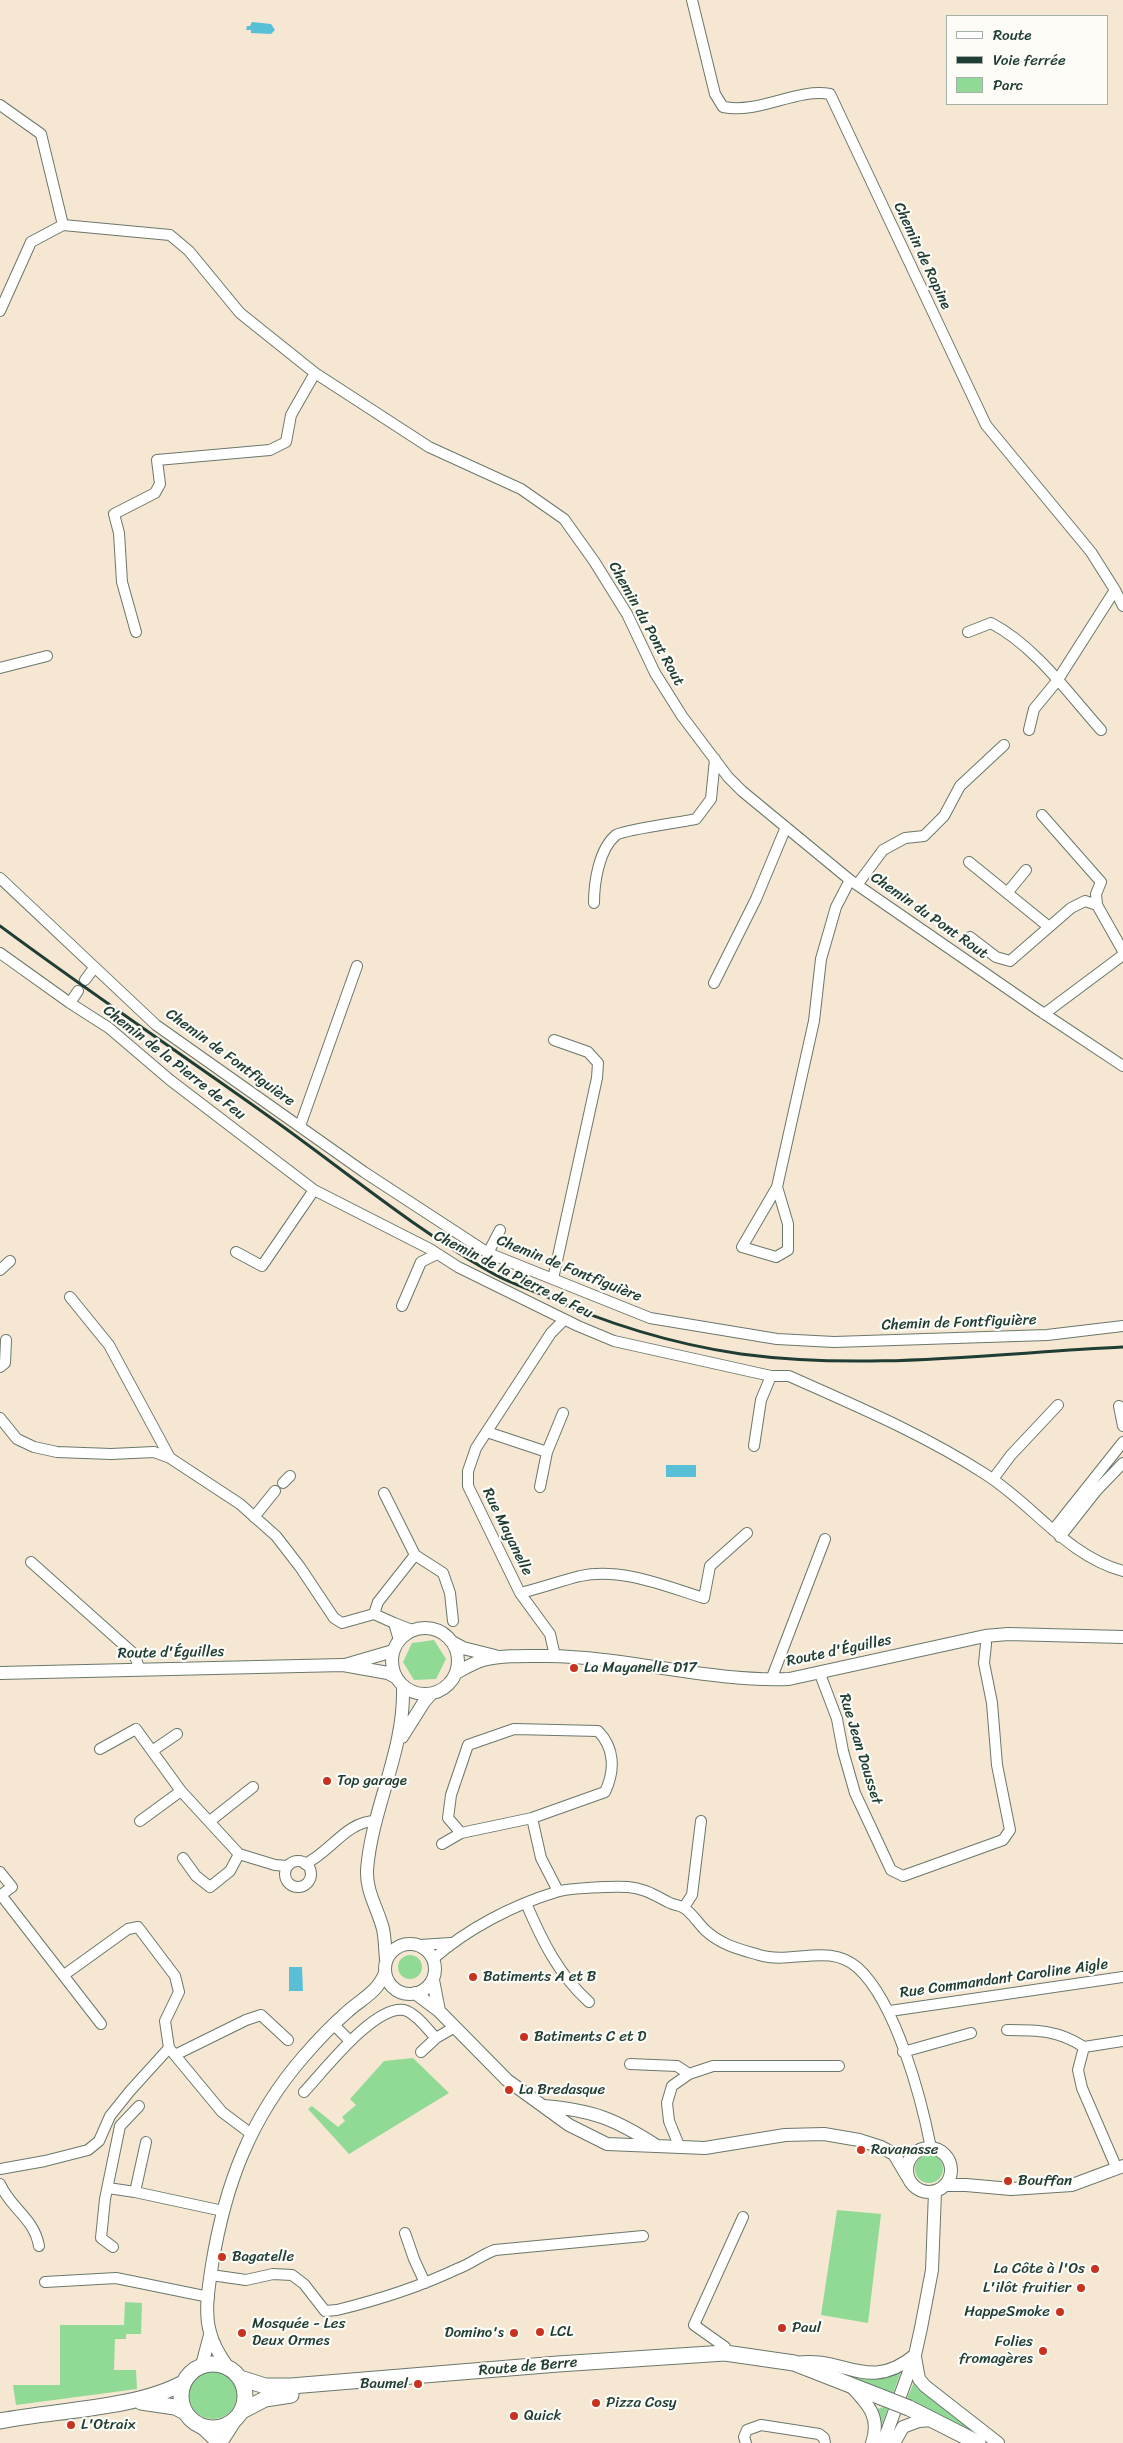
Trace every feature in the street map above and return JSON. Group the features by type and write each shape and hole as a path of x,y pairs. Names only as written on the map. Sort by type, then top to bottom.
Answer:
{"main road":[{"name":"Route de Berre","path":"240,2378 265,2386 291,2386 558,2364 725,2353 794,2363 909,2408 978,2443"},
{"path":"0,2421 122,2402 168,2391 183,2383 191,2372 202,2365 214,2363 227,2366 240,2378 245,2394 240,2415 219,2428 198,2425 185,2412 176,2407 146,2402 122,2402"},
{"name":"Route de Berre","path":"240,2415 275,2396 670,2364 741,2363 815,2372"},
{"path":"183,2383 181,2403 185,2412"}],"street":[{"name":"Chemin de Rapine","path":"692,0 715,94 723,108 756,107 819,92 830,94 986,425 1091,552 1123,606"},
{"path":"0,105 41,134 64,226 31,242 0,311"},
{"name":"Chemin du Pont Rout","path":"64,226 170,235 189,250 240,313 316,373 429,447 486,471 521,489 564,519 627,614 665,689 714,759 742,791 854,882 1044,1014 1123,1066"},
{"path":"136,632 122,582 120,541 114,514 155,493 160,484 157,460 270,450 286,442 291,415 305,388 316,373"},
{"path":"1028,730 1034,709 1057,682 1115,590"},
{"path":"968,632 991,623 1009,632 1101,730"},
{"path":"0,668 46,656"},
{"path":"777,1187 788,1224 788,1250 776,1257 742,1247 777,1187 814,1021 821,958 836,907 854,882 884,850 905,838 924,836 944,816 960,786 1004,746"},
{"path":"594,903 594,885 607,845 618,834 696,819 711,799 714,759"},
{"path":"1042,816 1101,882 1096,894 1097,905 1123,951"},
{"path":"714,983 756,899 786,827"},
{"path":"968,862 1049,928"},
{"path":"1007,893 1026,870"},
{"path":"0,878 94,968 85,980"},
{"path":"970,937 996,957 1010,960 1071,908 1085,901 1097,905"},
{"name":"Chemin de la Pierre de Feu","path":"0,953 70,1003 109,1028 170,1080 314,1190 437,1254 458,1267 564,1320 614,1341 771,1376 789,1376 889,1419 993,1479 1090,1559 1123,1571"},
{"path":"1044,1014 1123,955"},
{"path":"300,1126 357,966"},
{"name":"Chemin de Fontfiguière","path":"94,968 156,1024 364,1172 488,1253 650,1318 777,1339 834,1342 1047,1335 1123,1326"},
{"path":"70,1003 78,991"},
{"path":"553,1279 598,1078 598,1063 588,1052 554,1040"},
{"path":"236,1252 262,1266 314,1190"},
{"path":"488,1253 500,1230"},
{"path":"402,1306 421,1262 437,1254"},
{"path":"0,1270 10,1261"},
{"path":"70,1298 109,1346 170,1458"},
{"name":"Rue Mayanelle","path":"555,1656 550,1634 520,1593 468,1486 468,1471 476,1448 551,1333 564,1320"},
{"path":"0,1367 5,1362 6,1340"},
{"path":"754,1446 761,1400 771,1376"},
{"path":"993,1479 1011,1456 1058,1405"},
{"path":"1119,1406 1123,1426"},
{"path":"540,1487 547,1452 563,1413"},
{"path":"0,1418 17,1438 34,1447 57,1452 111,1454 154,1452 170,1458 232,1499 276,1536 300,1567 334,1618 342,1623 374,1614 412,1630 430,1628 446,1636 452,1642 458,1657 456,1673 446,1687 431,1694 422,1695 404,1687 395,1677 391,1664 396,1646 394,1623"},
{"path":"487,1432 547,1452"},
{"path":"1057,1533 1123,1442"},
{"path":"1057,1533 1123,1463"},
{"path":"254,1516 275,1491"},
{"path":"384,1493 415,1555 443,1573 450,1593 454,1621"},
{"path":"520,1593 581,1576 624,1574 704,1598 710,1566 746,1533"},
{"path":"771,1680 825,1539"},
{"path":"374,1614 378,1602 415,1555"},
{"path":"31,1562 134,1654 140,1670"},
{"path":"396,1646 412,1630"},
{"name":"Route d'Éguilles","path":"456,1673 473,1664 500,1657 555,1656 604,1659 709,1674 771,1680 820,1674 985,1636 1018,1634 1123,1637"},
{"name":"Rue Jean Dausset","path":"820,1674 837,1719 843,1751 855,1793 891,1870 903,1876 1003,1840 1010,1830 997,1765 992,1703 984,1663 985,1636"},
{"name":"Route d'Éguilles","path":"452,1642 463,1648 500,1657"},
{"name":"Route d'Éguilles","path":"343,1666 396,1646"},
{"name":"Route d'Éguilles","path":"0,1672 343,1666 388,1673 395,1677"},
{"path":"227,2366 210,2332 208,2318 211,2275 222,2211 234,2170 250,2133 303,2057 347,2012 374,1992 380,1985 385,1973 386,1959 383,1929 372,1902 367,1873 371,1838 399,1741 403,1718 404,1687"},
{"path":"399,1741 431,1694"},
{"path":"100,1749 136,1729 182,1791 239,1854 274,1865 287,1866 298,1861 305,1864 310,1875"},
{"path":"442,1844 461,1833 532,1818 604,1792 610,1782 612,1760 606,1739 598,1731 514,1729 468,1745 452,1795 448,1818 461,1833"},
{"path":"152,1751 177,1734"},
{"path":"210,1821 253,1787"},
{"path":"140,1820 182,1791"},
{"path":"532,1818 541,1858 558,1891"},
{"path":"305,1864 319,1857 356,1825 376,1821"},
{"path":"684,1908 692,1895 702,1821"},
{"path":"183,1858 196,1876 210,1887 230,1872 239,1854"},
{"path":"274,1865 292,1885 300,1886 307,1883 319,1857"},
{"path":"286,1879 285,1872 287,1866"},
{"path":"0,1872 12,1887 1,1895 101,2024"},
{"path":"434,1959 451,1943 526,1903 558,1891 627,1887 647,1891 684,1908 724,1944 764,1957 789,1958 819,1954 843,1957 858,1968 890,2011 923,2109 931,2148"},
{"path":"526,1903 542,1941 556,1965 573,1988 589,2002"},
{"path":"64,1975 128,1928 138,1927 175,1976 179,1992 165,2021 172,2051 222,2112 250,2133"},
{"path":"383,1929 402,1945"},
{"path":"386,1959 392,1950 402,1945 451,1943"},
{"path":"374,1992 415,1993 425,1989 432,1980 435,1970 434,1959 420,1945"},
{"path":"385,1973 393,1987 400,1992"},
{"name":"Rue Commandant Caroline Aigle","path":"890,2011 1123,1977"},
{"path":"432,1980 439,2011"},
{"path":"415,1993 439,2011 507,2080 569,2125 607,2144 680,2148 722,2147 785,2135 824,2134 873,2144 894,2154 912,2155 924,2148 931,2148 940,2150 947,2156 951,2164 951,2173 940,2188 933,2207 932,2270 915,2355 883,2443"},
{"path":"304,2092 350,2041 377,2019 389,2012 404,2010 418,2018 436,2038"},
{"path":"0,2169 45,2162 88,2150 99,2141 110,2116 130,2091 172,2051 261,2014 288,2040"},
{"path":"334,2025 350,2041"},
{"path":"421,2052 436,2038 455,2027"},
{"path":"1007,2030 1032,2030 1067,2036 1084,2047 1123,2041"},
{"path":"904,2052 971,2034"},
{"path":"921,2191 966,2185 1011,2189 1072,2185 1120,2168 1082,2088 1078,2070 1084,2047"},
{"path":"630,2064 677,2066 689,2074"},
{"path":"680,2148 669,2121 667,2103 672,2086 689,2074 714,2066 839,2066"},
{"path":"113,2247 101,2238 108,2188 120,2126 139,2106"},
{"path":"543,2106 599,2114 624,2125 659,2147"},
{"path":"135,2192 146,2142"},
{"path":"894,2154 914,2187 921,2191 933,2207"},
{"path":"907,2176 906,2168 912,2155"},
{"path":"951,2173 966,2185"},
{"path":"0,2184 5,2195 36,2232 39,2246"},
{"path":"108,2188 222,2211"},
{"path":"725,2353 725,2347 694,2325 743,2217"},
{"path":"405,2232 425,2283"},
{"path":"211,2275 246,2280 273,2274 292,2275 304,2284 325,2311 352,2306 425,2283 460,2268 480,2255 495,2250 643,2236"},
{"path":"45,2282 116,2278 209,2297"},
{"path":"202,2365 210,2332"},
{"path":"794,2363 808,2361 856,2371 877,2373 896,2369 915,2355"},
{"path":"915,2355 919,2379 925,2386 998,2443"},
{"path":"849,2384 867,2405 874,2418 876,2428 872,2443"},
{"path":"198,2425 220,2443 240,2415"},
{"path":"894,2443 903,2427 919,2421 932,2420"},
{"path":"746,2443 744,2437 747,2430 761,2425 819,2434 824,2438 825,2443"}],"green space":[{"path":"434,1640 446,1659 436,1679 414,1680 403,1662 412,1643"},
{"path":"410,1955 415,1956 421,1962 421,1972 415,1978 410,1979 405,1978 399,1972 398,1967 399,1962 405,1956"},
{"path":"413,2058 449,2093 349,2154 308,2109 312,2106 338,2127 345,2121 342,2117 356,2105 350,2099 384,2061"},
{"path":"929,2155 939,2159 943,2169 939,2179 929,2183 919,2179 915,2169 919,2159"},
{"path":"837,2210 881,2214 868,2323 821,2315"},
{"path":"125,2302 142,2303 141,2334 126,2334 126,2339 115,2339 114,2370 136,2370 137,2389 16,2405 13,2385 60,2385 60,2325 124,2325"},
{"path":"213,2371 222,2373 230,2378 235,2386 237,2395 235,2404 230,2412 222,2417 213,2419 204,2417 196,2412 191,2404 189,2395 191,2386 196,2378 204,2373"},
{"path":"834,2371 901,2371 880,2430 875,2410 883,2407 889,2391"},
{"path":"914,2382 980,2436 906,2401"}],"water":[{"path":"252,22 271,24 275,30 271,34 251,33 251,30 246,30 247,26 250,26"},
{"path":"666,1465 696,1465 696,1477 666,1477"},
{"path":"289,1967 302,1967 303,1991 289,1991"}],"railway":[{"path":"0,926 271,1118 434,1237 497,1276 562,1304 663,1338 715,1350 789,1359 884,1361 1123,1347"}],"place":[{"name":"La Mayanelle D17","path":"574,1668"},
{"name":"Top garage","path":"327,1781"},
{"name":"Batiments A et B","path":"473,1977"},
{"name":"Batiments C et D","path":"524,2037"},
{"name":"La Bredasque","path":"509,2090"},
{"name":"Ravanasse","path":"861,2150"},
{"name":"Bouffan","path":"1008,2181"},
{"name":"Bagatelle","path":"222,2257"},
{"name":"La Côte à l'Os","path":"1095,2269"},
{"name":"L'ilôt fruitier","path":"1081,2288"},
{"name":"HappeSmoke","path":"1060,2312"},
{"name":"Paul","path":"782,2328"},
{"name":"LCL","path":"540,2332"},
{"name":"Mosquée - Les Deux Ormes","path":"242,2333"},
{"name":"Domino's","path":"514,2333"},
{"name":"Folies fromagères","path":"1043,2351"},
{"name":"Baumel","path":"418,2384"},
{"name":"Pizza Cosy","path":"596,2403"},
{"name":"Quick","path":"514,2416"},
{"name":"L'Otraix","path":"71,2425"}]}
